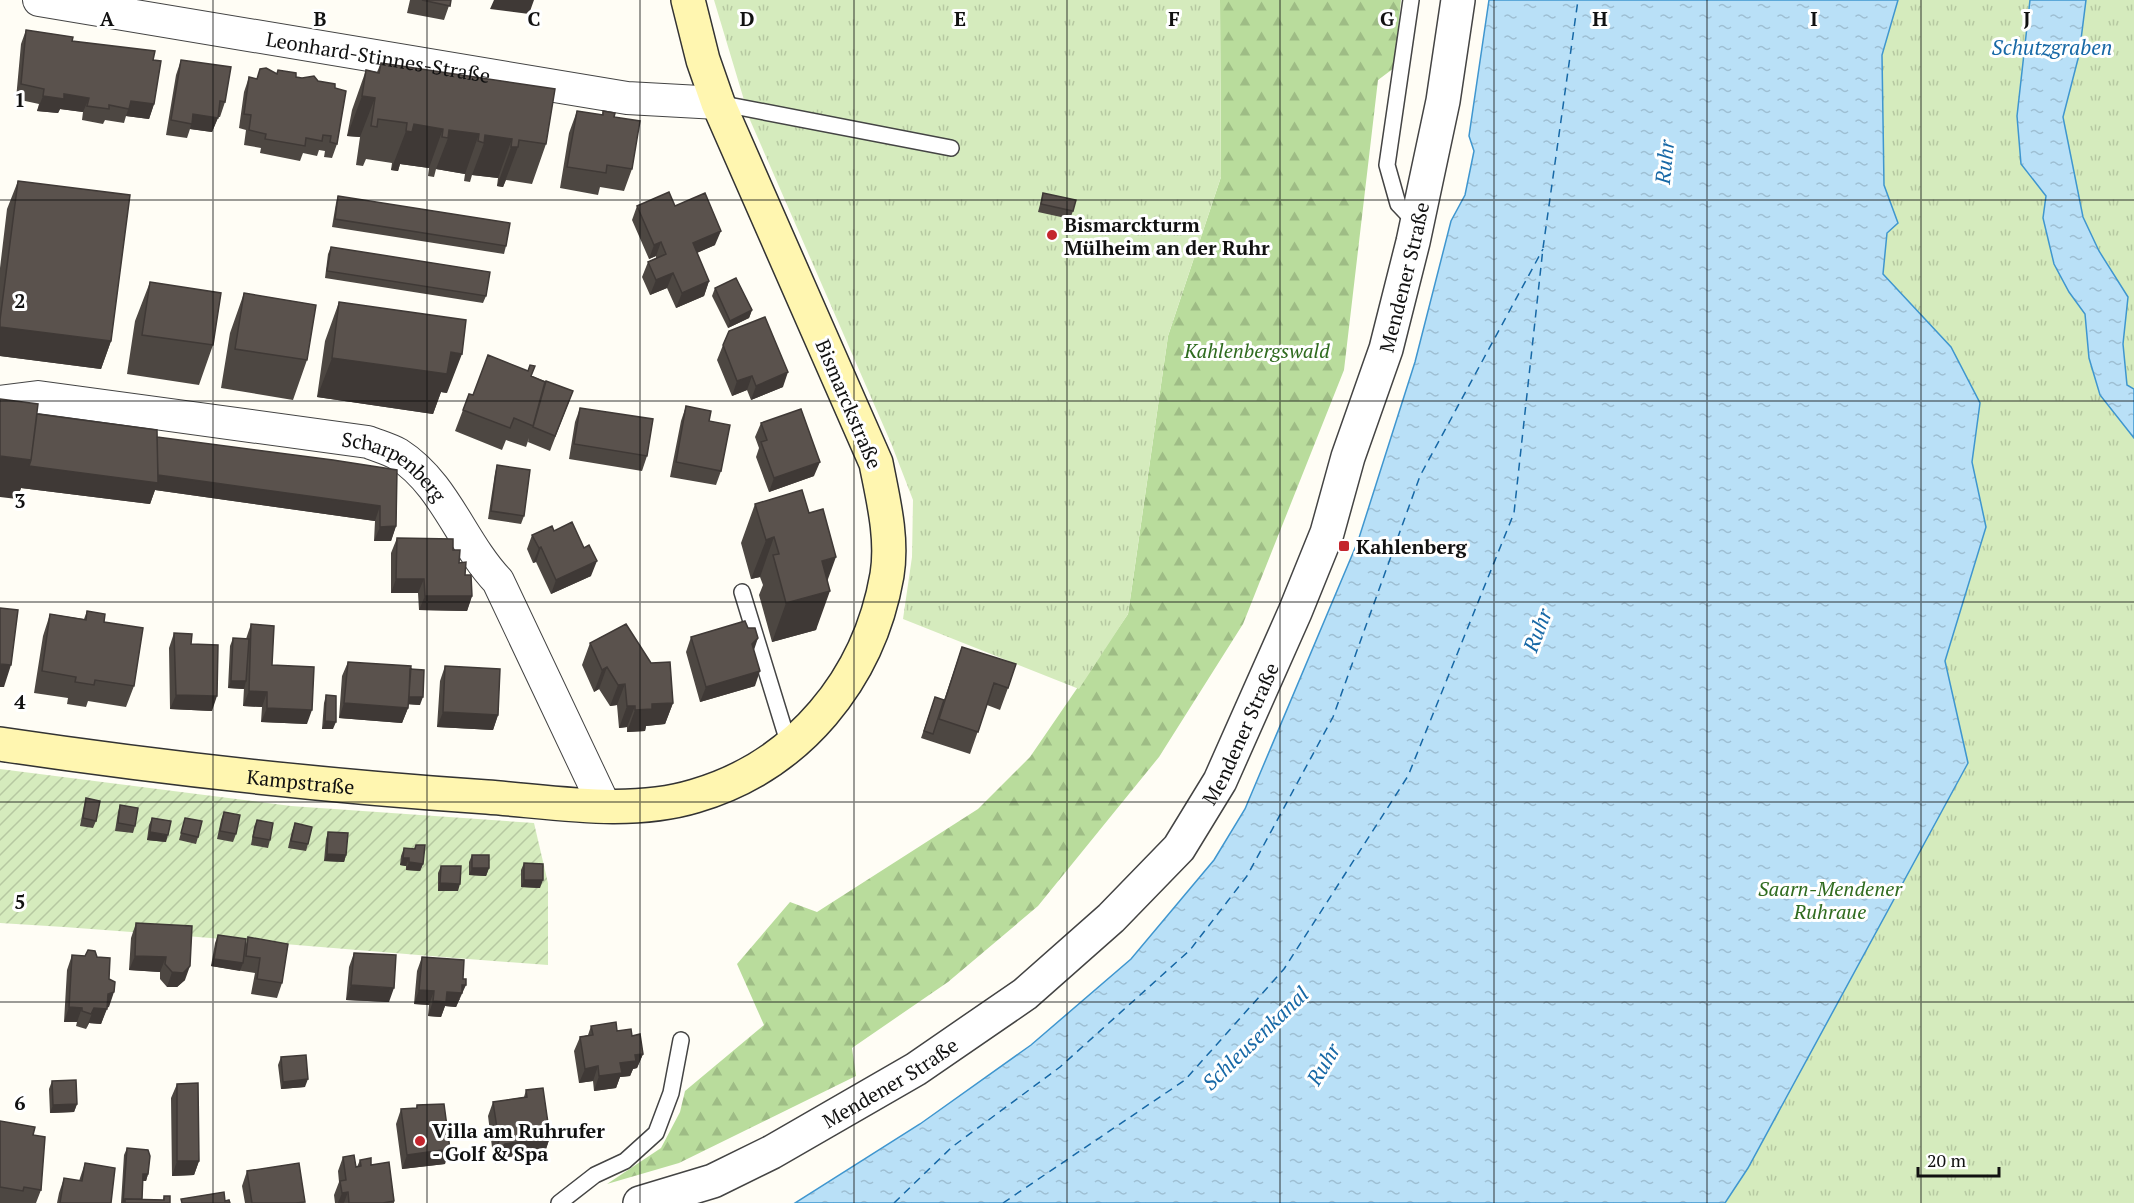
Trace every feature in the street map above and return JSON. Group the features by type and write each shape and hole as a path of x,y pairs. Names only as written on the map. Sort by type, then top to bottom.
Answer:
{"main road":[{"name":"Bismarckstraße","path":"604,805 658,804 695,796 729,784 762,765 809,730 847,685 872,633 888,573 887,520 876,463 718,103 703,60 688,0"},
{"name":"Kampstraße","path":"0,744 130,763 352,788 604,805"}],"street":[{"name":"Leonhard-Stinnes-Straße","path":"39,0 627,98 718,103"},
{"name":"Mendener Straße","path":"647,1202 713,1180 772,1152 916,1069 1025,994 1111,918 1179,848 1220,781 1327,533 1348,457 1386,349 1417,224 1443,101 1458,0"},
{"name":"Scharpenberg","path":"0,402 38,396 368,442 398,454 421,474 446,504 482,564 498,580 604,805"}],"lane":[{"path":"1411,0 1387,165 1398,204 1417,224"},
{"path":"718,103 951,148"},
{"path":"742,592 789,744"},
{"path":"559,1203 595,1175 625,1161 656,1133 671,1093 681,1040"}],"green space":[{"path":"714,0 1220,0 1221,177 1168,336 1128,614 1079,689 903,619 912,557 913,500 891,443 750,120"},
{"name":"Kahlenbergswald","path":"1220,0 1401,0 1394,68 1378,80 1344,370 1243,624 1159,757 1038,906 948,982 852,1048 856,1076 679,1163 607,1184 661,1148 680,1112 685,1091 764,1025 737,964 790,902 817,912 978,809 1030,757 1128,614 1168,336 1221,177"},
{"name":"Saarn-Mendener Ruhraue","path":"1762,0 2134,0 2134,1203 1365,1203"},
{"path":"0,769 291,806 534,823 548,883 548,965 0,923"}],"water":[{"path":"1489,0 1898,0 1882,55 1884,185 1898,223 1887,233 1883,274 1951,347 1980,403 1972,462 1986,527 1945,661 1968,763 1748,1168 1725,1203 795,1203 920,1124 1031,1045 1131,959 1214,860 1245,809 1358,541 1415,362 1451,221 1465,195 1474,151 1469,136"},
{"name":"Schutzgraben","path":"2030,0 2086,0 2079,55 2063,117 2083,217 2099,251 2128,297 2123,344 2127,385 2134,389 2134,438 2100,395 2089,358 2085,314 2069,292 2054,264 2043,218 2046,196 2021,164 2017,116"}],"building":[{"path":"422,0 451,0 450,6"},
{"path":"26,30 73,37 72,41 155,51 153,60 161,61 154,104 131,101 129,109 109,105 109,109 87,106 89,98 64,94 64,99 43,96 44,89 21,84"},
{"path":"181,60 231,67 225,102 220,101 218,118 193,114 192,124 171,120"},
{"path":"381,63 555,89 546,144 519,140 518,147 511,147 512,139 485,135 484,143 478,141 479,134 449,130 448,138 442,137 443,129 414,124 412,132 406,131 407,123 378,119 377,127 371,126 375,98 362,96 366,70 379,73"},
{"path":"266,68 277,74 278,70 296,73 296,77 302,78 314,76 318,81 335,84 335,88 346,91 337,144 330,142 331,136 323,135 322,141 306,138 305,146 265,139 266,134 249,130 251,115 244,114 249,77 257,79 260,69"},
{"path":"577,111 603,115 603,111 615,113 614,117 640,121 632,169 607,165 606,173 567,167"},
{"path":"18,181 130,195 111,341 0,327"},
{"path":"669,192 675,206 705,193 721,231 693,243 709,281 682,293 673,273 656,280 648,262 666,254 661,242 654,245 637,206"},
{"path":"1043,193 1076,200 1073,211 1041,204"},
{"path":"338,196 510,223 506,246 335,219"},
{"path":"331,247 490,272 486,296 327,271"},
{"path":"736,278 752,310 730,321 715,288"},
{"path":"150,282 221,293 213,345 142,335"},
{"path":"244,293 316,305 307,360 235,349"},
{"path":"339,302 466,320 462,354 451,352 447,374 332,358"},
{"path":"765,317 788,372 756,386 752,376 737,381 723,345 729,331"},
{"path":"488,355 528,371 530,365 535,366 531,376 545,382 533,426 514,418 510,428 463,410 469,394 473,395"},
{"path":"546,381 573,391 555,436 533,427"},
{"path":"0,399 38,404 31,460 0,456"},
{"path":"686,406 711,411 709,421 730,425 721,471 676,462"},
{"path":"580,408 653,419 647,456 574,444"},
{"path":"801,409 820,462 774,478 761,442 767,440 761,423"},
{"path":"37,414 157,430 158,483 29,466"},
{"path":"157,437 397,470 396,526 380,527 380,506 158,475"},
{"path":"497,465 530,470 524,516 491,511"},
{"path":"802,490 809,513 823,509 836,557 822,561 830,591 786,603 773,555 779,554 774,537 766,540 755,504"},
{"path":"572,522 584,548 589,545 597,561 556,580 541,547 539,548 532,535 552,526 554,531"},
{"path":"397,538 453,539 453,550 460,550 459,563 466,562 465,575 471,575 472,596 425,596 424,579 396,579"},
{"path":"0,608 18,610 11,665 0,664"},
{"path":"87,611 105,614 104,622 143,628 134,686 95,680 94,685 75,682 76,677 42,671 50,614 86,620"},
{"path":"745,621 748,628 755,628 758,638 752,644 760,671 706,687 691,637"},
{"path":"251,624 274,626 272,665 314,667 312,710 267,708 267,692 249,691"},
{"path":"626,624 651,663 670,662 673,703 652,704 652,709 635,710 635,706 627,706 625,684 618,685 607,667 602,670 590,643"},
{"path":"174,633 192,634 191,644 218,645 217,696 176,695"},
{"path":"233,638 249,639 246,681 231,681"},
{"path":"962,647 1016,664 1008,688 994,683 978,732 939,719"},
{"path":"348,662 411,666 408,708 344,703"},
{"path":"445,666 500,669 498,715 443,712"},
{"path":"410,669 424,670 423,697 409,697"},
{"path":"326,695 336,696 336,722 325,721"},
{"path":"935,697 944,700 933,734 924,731"},
{"path":"86,798 100,801 96,821 83,818"},
{"path":"120,805 138,808 135,826 118,823"},
{"path":"224,812 240,815 236,834 220,831"},
{"path":"152,818 171,821 168,835 150,832"},
{"path":"185,818 202,821 198,837 181,833"},
{"path":"257,820 273,823 270,840 253,837"},
{"path":"295,823 312,827 308,844 291,841"},
{"path":"328,832 348,833 346,855 327,854"},
{"path":"416,845 425,845 423,864 409,862 409,858 403,858 404,848 415,849"},
{"path":"472,855 489,855 489,868 472,868"},
{"path":"524,863 543,864 543,880 524,880"},
{"path":"441,866 461,866 460,884 440,883"},
{"path":"136,923 192,926 190,966 183,973 172,972 165,964 166,957 135,956"},
{"path":"218,935 246,939 243,963 214,959"},
{"path":"248,937 288,944 282,983 257,979 260,958 246,956"},
{"path":"88,950 95,951 97,957 110,958 109,979 115,982 114,992 108,994 107,1009 94,1008 91,1014 82,1011 82,1008 69,1007 72,955 85,956"},
{"path":"354,953 396,955 394,988 351,985"},
{"path":"422,957 464,960 463,979 466,979 466,985 462,985 462,993 447,992 446,1002 433,1001 434,991 419,990"},
{"path":"616,1022 617,1031 631,1029 632,1036 640,1034 643,1054 635,1055 636,1061 620,1063 622,1073 599,1076 598,1066 585,1069 580,1037 593,1035 591,1026"},
{"path":"306,1055 308,1079 283,1082 281,1057"},
{"path":"76,1080 77,1104 53,1105 52,1081"},
{"path":"198,1083 199,1161 177,1161 177,1084"},
{"path":"543,1088 550,1137 505,1144 501,1149 497,1146 499,1141 493,1102 527,1097 526,1090"},
{"path":"444,1104 450,1149 407,1155 401,1109 417,1108 417,1105"},
{"path":"0,1121 35,1127 33,1135 45,1137 41,1190 24,1187 23,1191 0,1187"},
{"path":"127,1148 148,1150 150,1156 148,1174 143,1174 142,1199 125,1199 123,1203"},
{"path":"354,1155 356,1167 361,1166 360,1160 371,1158 371,1165 389,1162 394,1201 349,1203 348,1192 342,1193 340,1181 346,1180 343,1157"},
{"path":"85,1163 115,1168 111,1203 60,1203 64,1178 82,1181"},
{"path":"299,1163 305,1202 252,1203 247,1171"},
{"path":"224,1192 225,1201 229,1200 230,1203 182,1203 181,1199"},
{"path":"164,1196 170,1196 170,1203 125,1203 125,1199 164,1200"}],"ferry route":[{"path":"1003,1203 1185,1080 1284,969 1408,776 1514,513 1543,248 1578,0"},
{"path":"894,1203 952,1147 1060,1067 1190,950 1247,876 1333,717 1420,476 1543,249"}],"place":[{"name":"Bismarckturm Mülheim an der Ruhr","path":"1052,235"},
{"name":"Kahlenberg","path":"1344,546"},
{"name":"Villa am Ruhrufer - Golf & Spa","path":"420,1141"}],"water label":[{"name":"Ruhr","path":"1664,162"},
{"name":"Ruhr","path":"1537,630"},
{"name":"Schleusenkanal","path":"1255,1038"},
{"name":"Ruhr","path":"1323,1064"}]}
